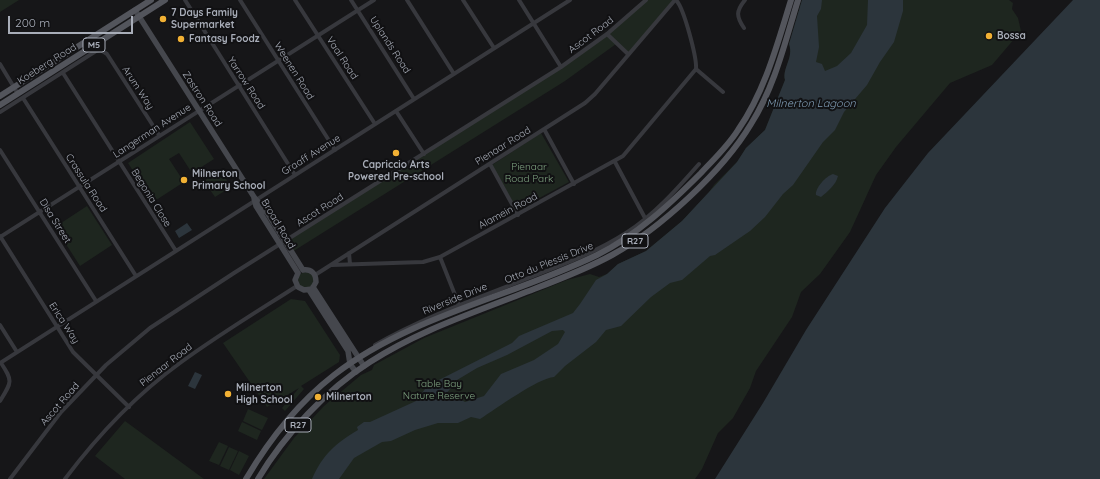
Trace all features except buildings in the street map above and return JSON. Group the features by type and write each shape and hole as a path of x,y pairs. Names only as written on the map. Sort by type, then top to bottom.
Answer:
{"main road":[{"name":"Koeberg Road","path":"0,96 151,0"},
{"name":"Koeberg Road","path":"0,105 20,96 165,0"},
{"name":"Otto du Plessis Drive","path":"246,479 269,444 291,417 326,382 359,358 422,325 595,256 631,235 657,215 716,158 742,124 767,75 791,0"},
{"name":"Otto du Plessis Drive","path":"258,479 273,456 297,426 335,389 364,366 395,347 433,329 598,262 628,246 662,221 723,162 752,124 774,76 798,0"}],"street":[{"name":"Yarrow Road","path":"185,0 295,175"},
{"name":"Weenen Road","path":"240,0 335,150"},
{"name":"Vaal Road","path":"295,0 375,124"},
{"name":"Uplands Road","path":"351,0 414,99"},
{"name":"Langerman Avenue","path":"0,236 374,0"},
{"path":"407,0 454,74"},
{"path":"463,0 494,48"},
{"path":"519,0 561,67"},
{"name":"Graaff Avenue","path":"1,363 255,199 335,150 570,0"},
{"name":"Ascot Road","path":"10,479 61,412 96,375 119,354 166,316 561,67 607,34 646,0"},
{"path":"675,0 682,7 696,61 696,69 724,92"},
{"name":"Pienaar Road","path":"315,275 590,99 675,0"},
{"path":"744,28 737,14 745,0"},
{"name":"Zastron Road","path":"135,10 255,199"},
{"path":"607,34 628,54"},
{"name":"Arum Way","path":"62,72 96,51 102,51 107,54 159,135"},
{"name":"Crassula Road","path":"0,64 136,276"},
{"name":"Alamein Road","path":"330,265 427,261 440,257 616,162 627,152 696,69"},
{"path":"0,112 20,96 62,72"},
{"name":"Begonia Close","path":"62,72 176,251"},
{"path":"396,111 424,154"},
{"path":"544,129 574,184"},
{"name":"Disa Street","path":"0,150 96,301"},
{"path":"616,162 645,218"},
{"path":"490,164 518,215"},
{"name":"Riverside Drive","path":"374,345 403,329 459,305 594,251 627,233 671,196 699,164"},
{"name":"Broad Road","path":"255,199 300,272"},
{"name":"Erica Way","path":"0,236 73,352 129,406"},
{"path":"348,253 350,264"},
{"path":"440,257 459,305"},
{"path":"310,270 315,275 316,282 311,289 302,290 297,286 296,279 300,272 310,270"},
{"name":"Pienaar Road","path":"65,479 91,446 129,406 180,363 297,286"},
{"path":"311,289 339,332 364,366"},
{"path":"0,325 17,352"},
{"path":"339,332 348,351 350,364 356,372"},
{"path":"0,401 10,382 10,378 1,363"}],"green space":[{"path":"0,0 19,0 0,12"},
{"path":"646,0 675,0 628,54 616,44 565,81 292,252 285,242 592,46"},
{"name":"Table Bay Nature Reserve","path":"802,0 1009,0 1013,3 1012,9 1018,18 1021,31 992,65 950,83 896,147 876,175 850,232 820,274 801,292 792,317 756,371 750,388 733,418 718,433 702,469 695,479 264,479 294,438 324,406 361,375 372,370 374,365 424,338 567,280 590,274 599,277 607,274 618,264 646,251 682,221 737,162 746,148 765,130 785,80 785,71 790,54 789,44"},
{"path":"190,122 214,159 192,173 179,153 169,159 184,182 153,202 128,163"},
{"name":"Pienaar Road Park","path":"541,133 569,182 517,210 492,165"},
{"path":"220,170 231,187 215,197 204,181"},
{"path":"87,206 112,245 80,266 55,227"},
{"path":"306,272 313,277 314,280 309,287 306,288 299,283 298,280 303,273"},
{"path":"291,299 305,301 340,355 339,362 301,386 304,389 285,411 282,408 299,388 267,407 223,343"},
{"path":"248,409 268,418 262,430 243,421"},
{"path":"125,421 204,479 125,479 95,456"},
{"path":"242,422 261,431 257,440 238,431"},
{"path":"219,442 228,446 219,465 209,461"},
{"path":"229,447 238,451 229,470 220,466"},
{"path":"239,451 249,456 239,475 230,470"}],"water":[{"name":"Milnerton Lagoon","path":"802,0 822,0 821,9 817,16 819,47 816,62 822,64 825,71 837,66 851,53 867,25 868,0 903,0 903,11 894,42 880,62 867,85 844,112 835,130 823,142 793,185 783,194 765,217 750,231 715,255 710,256 682,280 670,283 651,297 621,326 606,330 596,342 565,366 554,377 528,388 480,419 471,417 458,423 438,423 415,430 391,441 382,442 354,458 339,479 312,479 316,470 330,450 358,430 357,427 364,422 370,422 416,401 431,384 512,343 519,336 573,313 596,280 607,274 618,264 646,251 682,221 737,162 746,148 765,130 785,80 785,71 790,54 789,44","holes":["563,330 565,332 558,344 534,360 501,374 484,396 465,402 460,399 442,399 457,380 477,368 507,355 552,331"]},
{"path":"1073,0 1100,0 1100,479 715,479 763,403 806,330 885,208 928,153"},
{"path":"833,174 838,176 833,185 821,197 816,195 817,189 827,177"},
{"path":"187,223 192,230 179,238 175,231"},
{"path":"195,372 202,375 195,389 188,386"}],"place":[{"name":"7 Days Family Supermarket","path":"163,19"},
{"name":"Bossa","path":"989,36"},
{"name":"Fantasy Foodz","path":"181,39"},
{"name":"Capriccio Arts Powered Pre-school","path":"396,153"},
{"name":"Milnerton Primary School","path":"184,180"},
{"name":"Milnerton High School","path":"228,394"},
{"name":"Milnerton","path":"318,397"}]}
